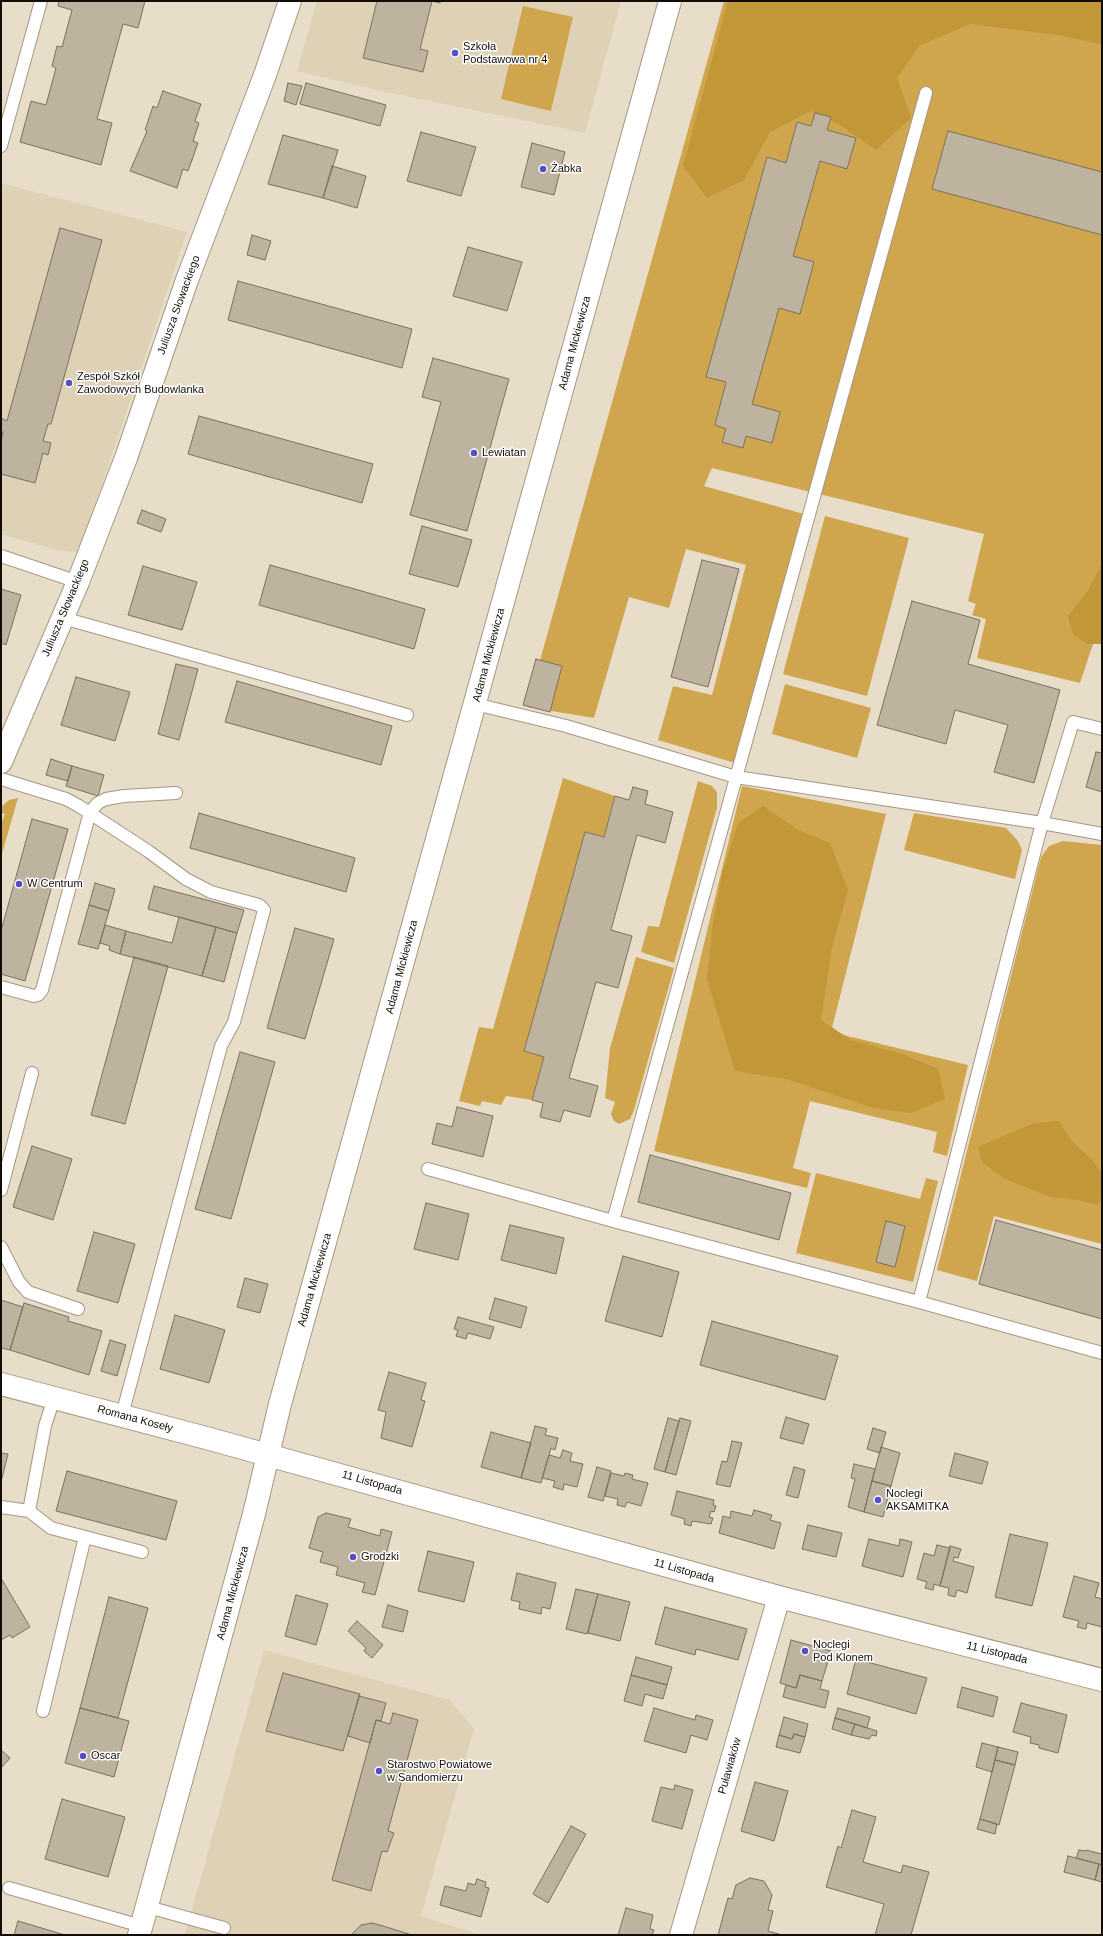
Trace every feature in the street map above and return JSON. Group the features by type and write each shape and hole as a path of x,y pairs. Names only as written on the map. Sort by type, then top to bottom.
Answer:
{"street":[{"name":"Juliusza Słowackiego","path":"1,762 78,582 126,458 187,280 265,75 290,1"},
{"name":"Adama Mickiewicza","path":"143,1923 254,1514 280,1404 670,1"},
{"name":"Romana Koseły","path":"1,1384 268,1455"},
{"name":"11 Listopada","path":"268,1455 780,1597 1102,1680"},
{"name":"Puławiaków","path":"681,1935 780,1597"}],"lane":[{"path":"1,146 41,1"},
{"path":"612,1221 926,93"},
{"path":"1,556 78,582"},
{"path":"63,618 407,715"},
{"path":"475,704 566,726 736,777 1042,823 1102,834"},
{"path":"919,1302 1042,823 1073,722 1102,729"},
{"path":"1,779 66,799 90,812 148,851 186,879 211,892 259,905 264,910 234,1022 221,1046 122,1415"},
{"path":"1,987 34,996 38,995 42,990 90,812 98,803 106,799 124,796 176,793"},
{"path":"1,1190 3,1168 32,1073"},
{"path":"428,1168 612,1221 919,1302 1102,1353"},
{"path":"1,1247 19,1282 28,1292 78,1309"},
{"path":"29,1511 45,1426 54,1398"},
{"path":"1,1507 29,1511 51,1528 142,1552"},
{"path":"43,1712 85,1537"},
{"path":"8,1888 143,1923 224,1928"}],"shaded area":[{"name":"Szkoła Podstawowa nr 4","path":"317,1 621,1 585,133 381,91 297,71"},
{"path":"724,1 1102,1 1102,617 1080,683 977,658 986,619 972,615 976,604 968,601 984,534 712,468 704,486 804,514 735,763 658,740 673,686 712,695 746,565 686,549 669,608 629,597 594,718 527,707"},
{"path":"728,1 1102,1 1102,45 1065,36 970,24 919,46 897,78 911,118 876,150 840,125 811,111 770,132 744,180 707,198 683,166"},
{"path":"523,6 573,17 551,111 501,99"},
{"name":"Zespół Szkół Zawodowych Budowlanka","path":"1,183 187,232 79,553 57,550 1,534"},
{"path":"825,516 909,538 867,696 783,674"},
{"path":"1102,563 1102,644 1087,644 1073,634 1068,616 1087,592"},
{"path":"785,684 871,708 857,758 772,734"},
{"path":"563,778 615,796 604,837 585,832 524,1051 544,1057 532,1100 506,1096 501,1105 482,1101 480,1106 459,1101 479,1027 493,1029"},
{"path":"698,781 712,786 717,792 717,808 674,963 641,952 648,926 659,927"},
{"path":"742,786 886,814 831,1032 968,1065 947,1156 933,1152 937,1132 810,1101 793,1168 811,1173 807,1188 654,1151"},
{"path":"18,798 1,857 1,824 5,814 1,813 1,807 9,800"},
{"path":"763,806 798,830 830,843 848,890 832,947 821,1020 851,1040 903,1054 938,1069 945,1099 911,1113 873,1108 786,1079 735,1071 707,980 713,922 723,870 738,823"},
{"path":"914,813 1006,828 1018,841 1022,850 1015,879 904,850"},
{"path":"1063,841 1102,845 1102,1244 994,1216 977,1281 937,1270 1041,857 1049,846"},
{"path":"636,957 674,968 634,1110 630,1119 619,1124 614,1121 611,1114 615,1102 605,1098 610,1048"},
{"path":"1059,1121 1071,1140 1093,1161 1102,1174 1102,1198 1097,1205 1078,1200 1050,1197 1003,1178 982,1162 978,1147 1034,1123"},
{"path":"816,1173 920,1199 926,1178 938,1181 913,1282 796,1253"},
{"path":"264,1650 450,1700 474,1729 421,1916 480,1935 185,1935"}],"building":[{"path":"59,1 145,1 138,28 123,24 97,119 112,123 101,165 20,142 31,101 46,105 56,68 52,66 57,46 62,47 72,10 58,6"},
{"path":"377,1 432,1 420,49 428,51 423,72 363,58"},
{"path":"288,83 302,86 296,105 284,101"},
{"path":"306,83 386,105 380,126 300,104"},
{"path":"163,91 201,104 195,121 199,123 193,141 198,143 188,171 183,169 177,188 130,171 147,131 145,130 153,106 157,108"},
{"path":"815,113 831,117 827,130 856,138 847,169 820,161 793,256 814,262 800,314 779,308 752,404 780,412 772,443 746,436 743,448 722,442 726,429 715,425 726,382 706,377 767,157 786,163 797,122 811,126"},
{"path":"948,131 1102,172 1102,235 932,189"},
{"path":"421,132 476,147 461,196 407,181"},
{"path":"283,135 338,150 323,198 268,184"},
{"name":"Żabka","path":"532,143 565,152 554,195 521,187"},
{"path":"332,166 366,176 357,208 323,198"},
{"path":"60,228 102,240 51,424 48,424 43,441 51,443 48,455 43,453 35,483 1,474 1,440 3,432 1,431 1,418 7,421"},
{"path":"252,235 271,241 265,260 247,255"},
{"path":"468,247 522,262 507,311 453,296"},
{"path":"238,281 412,329 402,368 228,320"},
{"path":"433,358 509,379 467,531 410,515 441,402 422,397"},
{"path":"199,416 373,464 362,503 188,454"},
{"path":"142,510 166,519 161,532 137,523"},
{"path":"422,526 472,540 458,587 409,574"},
{"path":"702,560 739,569 708,687 671,677"},
{"path":"270,565 425,609 414,649 259,605"},
{"path":"143,566 197,582 182,630 128,615"},
{"path":"1,589 21,595 6,645 1,643"},
{"path":"912,601 980,620 968,664 1060,690 1034,783 994,772 1008,725 955,710 946,744 877,725"},
{"path":"536,659 562,666 550,712 523,705"},
{"path":"176,664 198,669 179,740 158,734"},
{"path":"76,677 130,692 115,741 61,725"},
{"path":"237,681 392,726 381,765 225,722"},
{"path":"1096,752 1102,753 1102,792 1086,787"},
{"path":"51,759 72,766 68,781 46,775"},
{"path":"72,766 104,775 98,796 66,786"},
{"path":"633,787 648,791 645,804 673,812 665,843 637,835 611,930 632,936 618,988 596,982 569,1078 598,1086 590,1117 564,1110 560,1122 540,1117 543,1103 532,1100 544,1057 524,1051 585,832 604,837 615,796 629,800"},
{"path":"199,813 355,858 346,892 190,848"},
{"path":"32,819 68,829 25,981 1,974 1,931"},
{"path":"95,883 115,889 109,911 89,905"},
{"path":"154,886 244,910 237,933 148,909"},
{"path":"89,905 109,911 98,949 78,944"},
{"path":"179,917 216,927 202,976 120,954 126,931 172,943"},
{"path":"105,925 126,931 120,954 109,950 110,946 100,943"},
{"path":"216,927 237,933 224,982 202,976"},
{"path":"295,928 334,939 305,1039 267,1028"},
{"path":"134,957 168,966 125,1124 91,1115"},
{"path":"240,1052 275,1062 231,1219 195,1209"},
{"path":"457,1107 493,1116 483,1157 432,1144 437,1123 452,1127"},
{"path":"32,1146 72,1159 53,1220 13,1207"},
{"path":"650,1155 791,1193 779,1240 638,1202"},
{"path":"426,1203 469,1214 458,1260 414,1249"},
{"path":"996,1220 1102,1250 1102,1319 979,1284"},
{"path":"886,1221 905,1226 895,1267 876,1262"},
{"path":"510,1225 564,1238 556,1274 501,1260"},
{"path":"94,1232 135,1244 118,1303 77,1291"},
{"path":"623,1256 679,1272 662,1337 605,1321"},
{"path":"245,1278 268,1284 260,1313 237,1307"},
{"path":"495,1298 527,1307 521,1328 489,1319"},
{"path":"1,1300 23,1307 10,1350 1,1348"},
{"path":"24,1303 69,1317 68,1321 102,1331 89,1375 10,1350"},
{"path":"175,1315 225,1330 209,1383 160,1369"},
{"path":"458,1317 494,1327 490,1339 468,1333 466,1339 456,1336 458,1330 454,1329"},
{"path":"712,1321 838,1356 825,1400 700,1365"},
{"path":"110,1340 126,1345 117,1376 101,1371"},
{"path":"389,1372 426,1383 421,1400 425,1401 412,1447 381,1438 386,1412 378,1410"},
{"path":"786,1417 809,1424 803,1444 780,1438"},
{"path":"668,1418 679,1421 665,1472 654,1469"},
{"path":"680,1418 691,1421 676,1475 665,1472"},
{"path":"535,1426 547,1429 545,1435 558,1438 555,1450 551,1448 541,1483 521,1478"},
{"path":"873,1428 886,1432 880,1453 867,1449"},
{"path":"491,1432 531,1443 521,1478 481,1467"},
{"path":"732,1441 742,1443 730,1487 716,1484 722,1461 727,1462"},
{"path":"881,1447 900,1453 891,1486 872,1481"},
{"path":"563,1450 572,1453 570,1461 583,1464 577,1487 564,1484 563,1490 553,1487 555,1481 542,1478 549,1455 560,1458"},
{"path":"1,1453 8,1454 1,1482"},
{"path":"955,1453 988,1462 982,1484 949,1476"},
{"path":"854,1464 875,1469 864,1512 848,1507 855,1479 851,1478"},
{"path":"597,1467 611,1471 603,1501 588,1497"},
{"path":"794,1467 805,1470 798,1498 786,1495"},
{"path":"67,1471 177,1501 166,1540 56,1511"},
{"path":"611,1473 624,1476 625,1473 633,1475 632,1479 648,1483 641,1506 627,1502 625,1507 617,1505 618,1499 605,1496"},
{"path":"872,1481 891,1486 883,1517 864,1512"},
{"path":"677,1491 714,1500 713,1505 716,1506 714,1512 711,1511 709,1517 713,1518 711,1524 692,1521 691,1526 684,1524 685,1519 671,1515"},
{"path":"754,1510 772,1515 770,1520 781,1523 774,1549 719,1533 723,1516 730,1518 731,1511 752,1516"},
{"name":"Grodzki","path":"326,1513 351,1519 348,1527 380,1536 381,1529 392,1532 375,1595 362,1592 365,1583 336,1575 338,1567 320,1562 323,1552 309,1548 318,1517"},
{"path":"808,1525 842,1533 836,1557 802,1549"},
{"path":"1010,1534 1048,1543 1032,1606 995,1597"},
{"path":"869,1539 899,1546 900,1539 912,1542 903,1577 862,1566"},
{"path":"937,1545 950,1548 940,1586 934,1584 933,1590 925,1588 927,1582 917,1579 924,1553 934,1556"},
{"path":"950,1546 961,1549 958,1558 954,1557 953,1561 974,1567 967,1593 957,1590 955,1597 948,1595 949,1588 940,1586"},
{"path":"428,1551 474,1562 464,1602 418,1591"},
{"path":"517,1573 556,1583 550,1609 542,1607 541,1614 519,1609 520,1602 511,1600"},
{"path":"1074,1576 1099,1583 1095,1597 1102,1599 1102,1627 1087,1623 1086,1629 1077,1627 1079,1621 1063,1617"},
{"path":"1,1578 30,1627 12,1638 10,1635 1,1640"},
{"path":"576,1589 598,1594 587,1634 566,1629"},
{"path":"598,1594 630,1602 620,1641 588,1633"},
{"path":"296,1595 328,1604 316,1645 285,1636"},
{"path":"109,1597 148,1608 118,1718 80,1708"},
{"path":"388,1605 408,1611 403,1632 382,1627"},
{"path":"665,1607 747,1629 738,1660 696,1649 695,1655 655,1644"},
{"path":"357,1621 383,1645 372,1658 364,1651 366,1648 348,1631"},
{"path":"791,1640 831,1651 822,1681 800,1675 796,1688 780,1683"},
{"path":"636,1657 672,1667 667,1685 631,1675"},
{"path":"856,1659 927,1678 916,1714 847,1694"},
{"path":"283,1673 360,1694 343,1751 266,1731"},
{"path":"631,1675 667,1685 663,1699 645,1694 642,1706 624,1701"},
{"path":"800,1675 822,1681 820,1689 829,1691 825,1708 783,1697 786,1685 796,1688"},
{"path":"962,1687 998,1697 993,1717 957,1707"},
{"path":"359,1696 386,1703 381,1721 376,1720 370,1743 348,1736"},
{"path":"1021,1703 1067,1715 1058,1753 1039,1748 1039,1745 1030,1743 1031,1737 1013,1732"},
{"path":"80,1708 129,1721 114,1777 65,1763"},
{"path":"654,1708 695,1720 696,1715 713,1720 707,1740 691,1735 686,1753 644,1741"},
{"path":"838,1708 870,1717 867,1728 835,1718"},
{"path":"393,1713 418,1720 388,1831 394,1833 387,1852 382,1851 371,1891 332,1880 376,1720 390,1724"},
{"path":"784,1717 808,1724 805,1737 794,1734 792,1739 779,1735"},
{"path":"835,1718 855,1724 851,1735 832,1729"},
{"path":"855,1724 877,1731 876,1736 872,1735 869,1739 851,1735"},
{"path":"794,1734 805,1737 800,1753 776,1747 779,1735 792,1739"},
{"path":"982,1743 998,1747 992,1772 976,1767"},
{"path":"998,1747 1018,1752 1015,1765 995,1760"},
{"path":"1,1750 10,1758 1,1768"},
{"path":"995,1760 1015,1765 999,1825 980,1819"},
{"path":"755,1782 788,1791 774,1841 741,1831"},
{"path":"675,1785 693,1790 682,1829 652,1821 661,1787 674,1790"},
{"path":"62,1799 125,1817 108,1877 45,1859"},
{"path":"852,1810 876,1817 863,1862 901,1873 903,1865 929,1872 911,1935 875,1935 884,1904 826,1887 838,1846 841,1848"},
{"path":"980,1819 997,1824 995,1834 977,1829"},
{"path":"571,1826 586,1834 548,1903 533,1894"},
{"path":"1079,1850 1102,1854 1102,1865 1076,1858"},
{"path":"1068,1856 1099,1864 1095,1880 1064,1872"},
{"path":"1099,1864 1102,1865 1102,1882 1095,1880"},
{"path":"750,1878 764,1881 772,1895 768,1910 773,1911 768,1931 782,1935 718,1935 728,1898 732,1899 736,1885"},
{"path":"477,1879 486,1882 485,1887 489,1888 481,1917 440,1905 445,1886 466,1891 468,1883 475,1885"},
{"path":"626,1908 653,1915 650,1929 654,1930 652,1935 618,1935"},
{"path":"18,1921 65,1935 14,1935"},
{"path":"372,1923 412,1935 351,1935 361,1925"}],"place":[{"name":"Szkoła Podstawowa nr 4","path":"455,53"},
{"name":"Żabka","path":"543,169"},
{"name":"Zespół Szkół Zawodowych Budowlanka","path":"69,383"},
{"name":"Lewiatan","path":"474,453"},
{"name":"W Centrum","path":"19,884"},
{"name":"Noclegi AKSAMITKA","path":"878,1500"},
{"name":"Grodzki","path":"353,1557"},
{"name":"Noclegi Pod Klonem","path":"805,1651"},
{"name":"Oscar","path":"83,1756"},
{"name":"Starostwo Powiatowe w Sandomierzu","path":"379,1771"}]}
